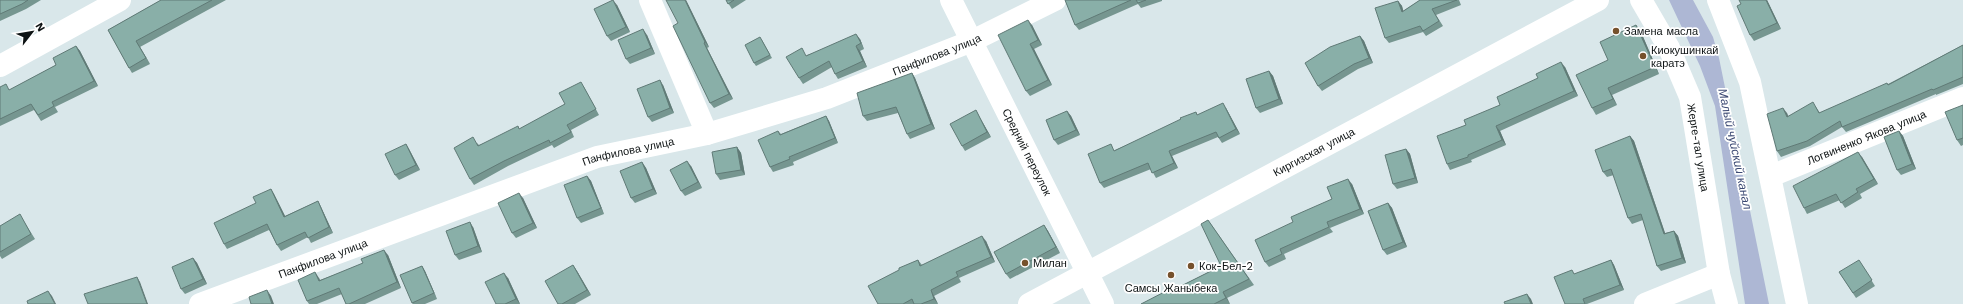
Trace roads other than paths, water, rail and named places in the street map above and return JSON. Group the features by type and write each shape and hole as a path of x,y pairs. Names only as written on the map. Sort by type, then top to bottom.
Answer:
{"street":[{"path":"0,66 120,0"},
{"path":"650,0 707,134"},
{"name":"Средний переулок","path":"951,0 1103,304"},
{"name":"Панфилова улица","path":"200,304 597,157 707,134 827,98 972,41 1055,0"},
{"name":"Киргизская улица","path":"1029,304 1598,0"},
{"name":"Жерге-тал улица","path":"1641,0 1669,48 1690,97 1719,274 1727,304"},
{"path":"1718,0 1750,82 1797,304"},
{"name":"Логвиненко Якова улица","path":"1771,176 1963,98"},
{"path":"1645,304 1719,274"}],"water":[{"name":"Малый чуйский канал","path":"1669,0 1693,0 1713,37 1719,58 1769,304 1745,304 1715,106 1700,66"}],"place":[{"name":"Замена масла","path":"1616,31"},
{"name":"Киокушинкай каратэ","path":"1643,56"},
{"name":"Милан","path":"1025,263"},
{"name":"Кок-Бел-2","path":"1191,266"},
{"name":"Самсы Жаныбека","path":"1171,275"}]}
